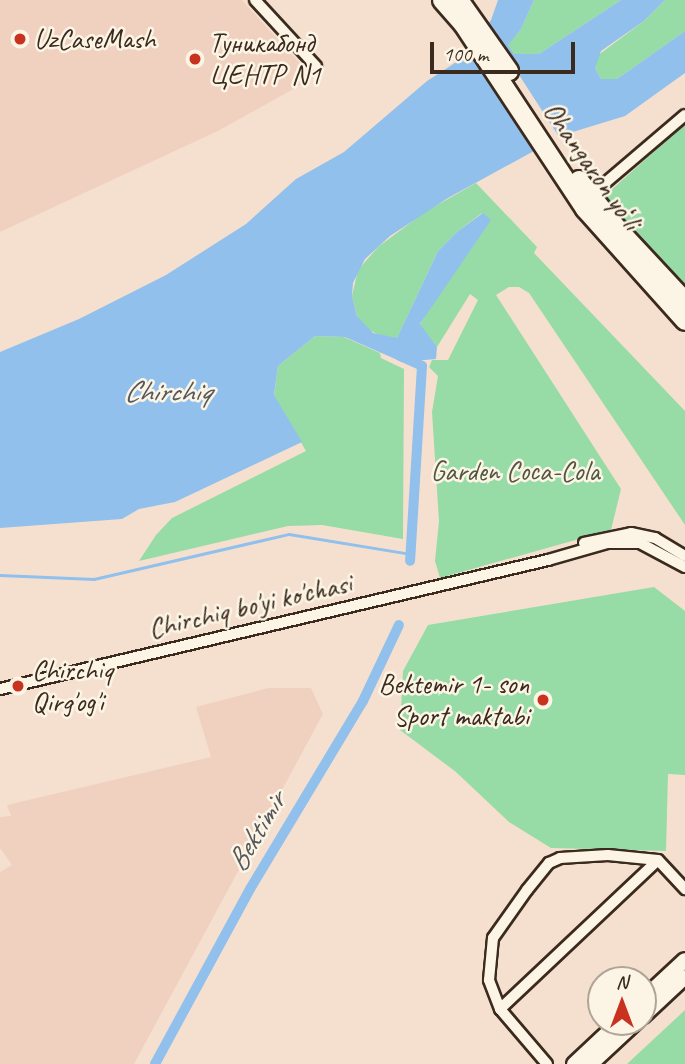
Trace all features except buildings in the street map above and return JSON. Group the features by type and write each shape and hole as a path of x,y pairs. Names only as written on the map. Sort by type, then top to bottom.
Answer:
{"highway":[{"name":"Ohangaron yoʻli","path":"442,0 468,20"},
{"name":"Ohangaron yoʻli","path":"459,0 468,20 608,238 685,321"},
{"name":"Ohangaron yoʻli","path":"555,153 617,228 685,301"}],"main road":[{"path":"657,986 685,960"},
{"path":"657,1003 685,977"},
{"path":"574,1064 603,1036"},
{"path":"591,1064 621,1036"}],"street":[{"path":"255,0 316,66"},
{"path":"598,189 685,115"},
{"name":"Chirchiq bo'yi ko'chasi","path":"511,567 618,534 655,538 685,556"},
{"name":"Chirchiq bo'yi ko'chasi","path":"0,690 441,586 618,541 640,543 685,567"},
{"path":"547,1064 500,1009 489,979 493,938 549,863 561,858 608,855 658,860 685,889"},
{"path":"500,1009 658,860"}],"shaded area":[{"path":"0,0 242,0 313,78 218,131 0,232"},
{"path":"268,688 311,688 323,714 134,1064 0,1064 0,872 12,865 0,848 0,817 11,816 7,805 211,757 196,707"}],"green space":[{"path":"534,0 621,0 539,54 514,54 507,45 521,29"},
{"path":"665,0 685,0 685,31 617,79 601,79 595,68 597,56 644,21"},
{"path":"685,124 685,292 599,201"},
{"name":"Garden Coca-Cola","path":"476,183 537,247 534,253 685,411 685,525 529,293 519,287 509,287 496,295 621,489 611,530 440,578 435,561 439,521 432,412 438,376 429,367 432,360 448,360 478,300 470,294 437,347 420,325 482,213 438,251 397,338 385,338 367,329 357,316 352,296 358,270 378,247 425,212"},
{"path":"315,336 344,337 380,353 381,358 404,369 403,539 322,525 288,526 139,561 156,535 172,518 306,451 274,396 278,366"},
{"name":"Bektemir 1- son Sport maktabi","path":"654,587 685,611 685,775 668,774 666,851 551,848 509,822 456,772 400,730 403,671 428,625"},
{"path":"685,1010 685,1064 627,1064"}],"water":[{"name":"Chirchiq","path":"498,0 534,0 521,29 508,45 514,54 539,54 621,0 665,0 644,21 601,51 595,68 601,79 617,79 685,31 685,73 625,116 563,135 448,198 390,236 365,259 353,283 352,296 357,316 373,333 397,338 438,251 458,231 483,213 491,220 420,324 437,347 436,359 402,362 345,337 315,336 278,366 274,395 302,442 175,502 139,509 122,519 0,528 0,352 79,319 166,275 246,224 296,179 344,152 427,81 461,59 491,20"}],"pier":[{"path":"485,22 561,140 539,153"}],"waterway":[{"name":"Bektimir","path":"400,356 422,366 410,561"},
{"path":"0,575 94,579 289,534 411,554"},
{"name":"Bektimir","path":"155,1064 250,889 363,701 399,625"}],"place":[{"name":"UzCaseMash","path":"20,39"},
{"name":"Туникабонд ЦЕНТР N1","path":"195,59"},
{"name":"Chirchiq Qirg'og'i","path":"18,686"},
{"name":"Bektemir 1- son Sport maktabi","path":"543,700"}]}
